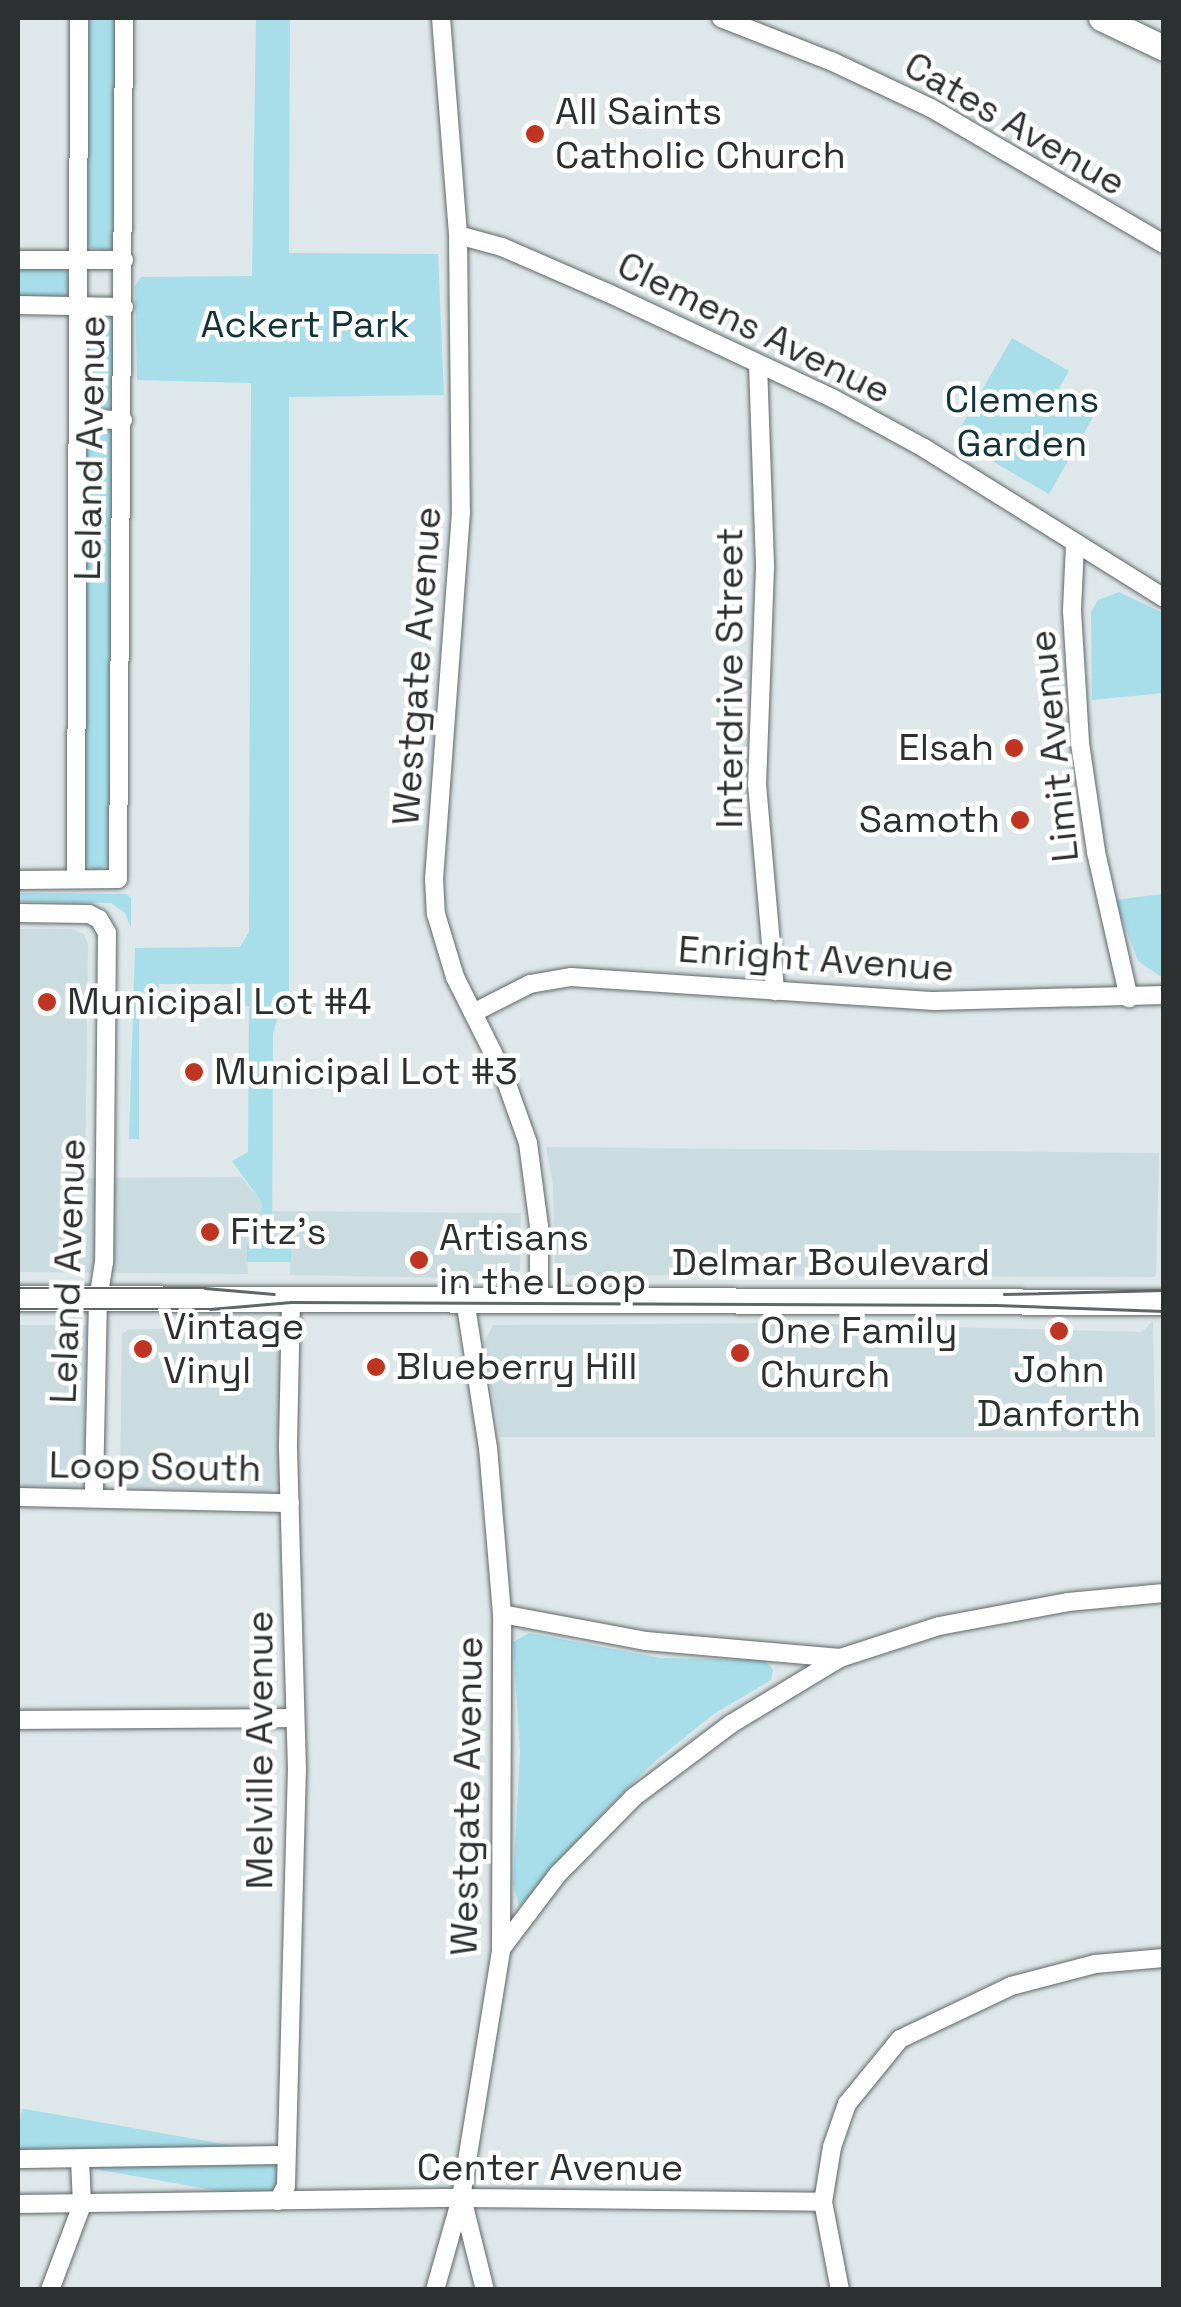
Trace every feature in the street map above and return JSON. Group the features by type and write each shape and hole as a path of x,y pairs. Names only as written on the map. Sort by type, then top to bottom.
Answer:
{"main road":[{"path":"1101,18 1164,48"},
{"name":"Delmar Boulevard","path":"18,1298 1164,1302"}],"street":[{"name":"Leland Avenue","path":"80,18 76,879 118,879 124,18"},
{"name":"Westgate Avenue","path":"441,18 458,235 461,512 434,879 442,942 503,1073 528,1143 539,1226 538,1300"},
{"name":"Cates Avenue","path":"721,18 830,60 931,108 1164,244"},
{"name":"Clemens Avenue","path":"458,235 516,254 758,364 924,448 1164,598"},
{"path":"18,260 124,260"},
{"path":"18,306 124,307"},
{"name":"Interdrive Street","path":"758,364 764,568 757,784 775,992"},
{"path":"78,419 123,420"},
{"name":"Limit Avenue","path":"1075,544 1073,645 1080,742 1096,852 1129,998"},
{"path":"18,880 76,879"},
{"name":"Leland Avenue","path":"18,913 89,914 105,926 104,1262 98,1298 94,1497"},
{"name":"Enright Avenue","path":"473,1013 530,984 554,978 934,1001 1164,995"},
{"name":"Melville Avenue","path":"278,2200 286,2186 295,1718 291,1298"},
{"name":"Westgate Avenue","path":"434,2290 462,2198 500,1950 502,1614 487,1440 465,1299"},
{"name":"Loop South","path":"18,1497 290,1503"},
{"path":"500,1950 558,1874 634,1797 731,1724 840,1658 939,1626 1068,1602 1164,1592"},
{"path":"502,1614 646,1640 840,1658"},
{"path":"18,1720 295,1718"},
{"path":"840,2290 823,2202 832,2148 848,2104 900,2040 1011,1986 1095,1964 1164,1958"},
{"path":"18,2159 286,2156"},
{"path":"50,2290 82,2205 80,2160"},
{"path":"462,2198 485,2290"},
{"name":"Center Avenue","path":"18,2204 462,2198 823,2202"}],"shaded area":[{"path":"18,929 72,929 84,934 88,944 85,1178 241,1177 262,1203 262,1246 247,1246 248,1274 18,1272"},
{"path":"546,1147 1159,1153 1156,1273 1154,1277 563,1275 555,1271 553,1184"},
{"path":"272,1211 521,1213 520,1269 512,1279 290,1275 291,1246 272,1246"},
{"path":"1153,1321 1155,1437 500,1437 484,1343 493,1325 790,1323 1142,1332"},
{"path":"266,1324 276,1333 281,1357 280,1486 269,1492 120,1487 122,1334 128,1330"},
{"path":"18,1325 87,1325 84,1481 75,1490 18,1490"}],"green space":[{"path":"89,18 119,18 115,247 109,250 90,248 88,243"},
{"name":"Ackert Park","path":"256,18 290,18 289,253 438,254 444,395 289,397 289,1010 278,1016 273,1034 272,1245 291,1246 291,1262 247,1262 247,1245 262,1245 262,1203 232,1161 248,1152 249,1006 235,1004 233,984 159,984 157,1003 139,1005 139,1139 129,1139 135,948 240,947 249,932 251,383 137,380 135,286 141,277 252,276"},
{"path":"18,269 62,269 67,272 69,294 61,298 18,298"},
{"path":"92,318 115,319 116,399 108,411 93,411 87,401 89,327"},
{"name":"Clemens Garden","path":"1012,338 1069,371 1059,388 1097,410 1049,494 954,439"},
{"path":"101,427 114,432 112,854 107,865 95,871 86,864 83,845 86,440 88,432"},
{"path":"1119,592 1163,613 1163,693 1092,700 1091,612 1098,600"},
{"path":"18,893 127,894 131,898 131,928 125,913 111,903 18,902"},
{"path":"1163,894 1163,978 1138,961 1115,900"},
{"path":"529,1633 661,1658 765,1660 773,1670 771,1680 715,1713 654,1762 602,1814 533,1899 519,1906 513,1884 520,1752 513,1642"},
{"path":"22,2108 286,2155 278,2201 18,2155"}],"tram line":[{"path":"18,1288 205,1288 274,1294"},
{"path":"1004,1294 1164,1290"},
{"path":"18,1309 210,1309 291,1302 996,1305 1164,1311"}],"place":[{"name":"All Saints Catholic Church","path":"535,134"},
{"name":"Elsah","path":"1014,748"},
{"name":"Samoth","path":"1020,820"},
{"name":"Municipal Lot #4","path":"47,1002"},
{"name":"Municipal Lot #3","path":"194,1072"},
{"name":"Fitz's","path":"210,1232"},
{"name":"Artisans in the Loop","path":"419,1260"},
{"name":"John Danforth","path":"1059,1331"},
{"name":"Vintage Vinyl","path":"143,1349"},
{"name":"One Family Church","path":"740,1353"},
{"name":"Blueberry Hill","path":"376,1367"}]}
